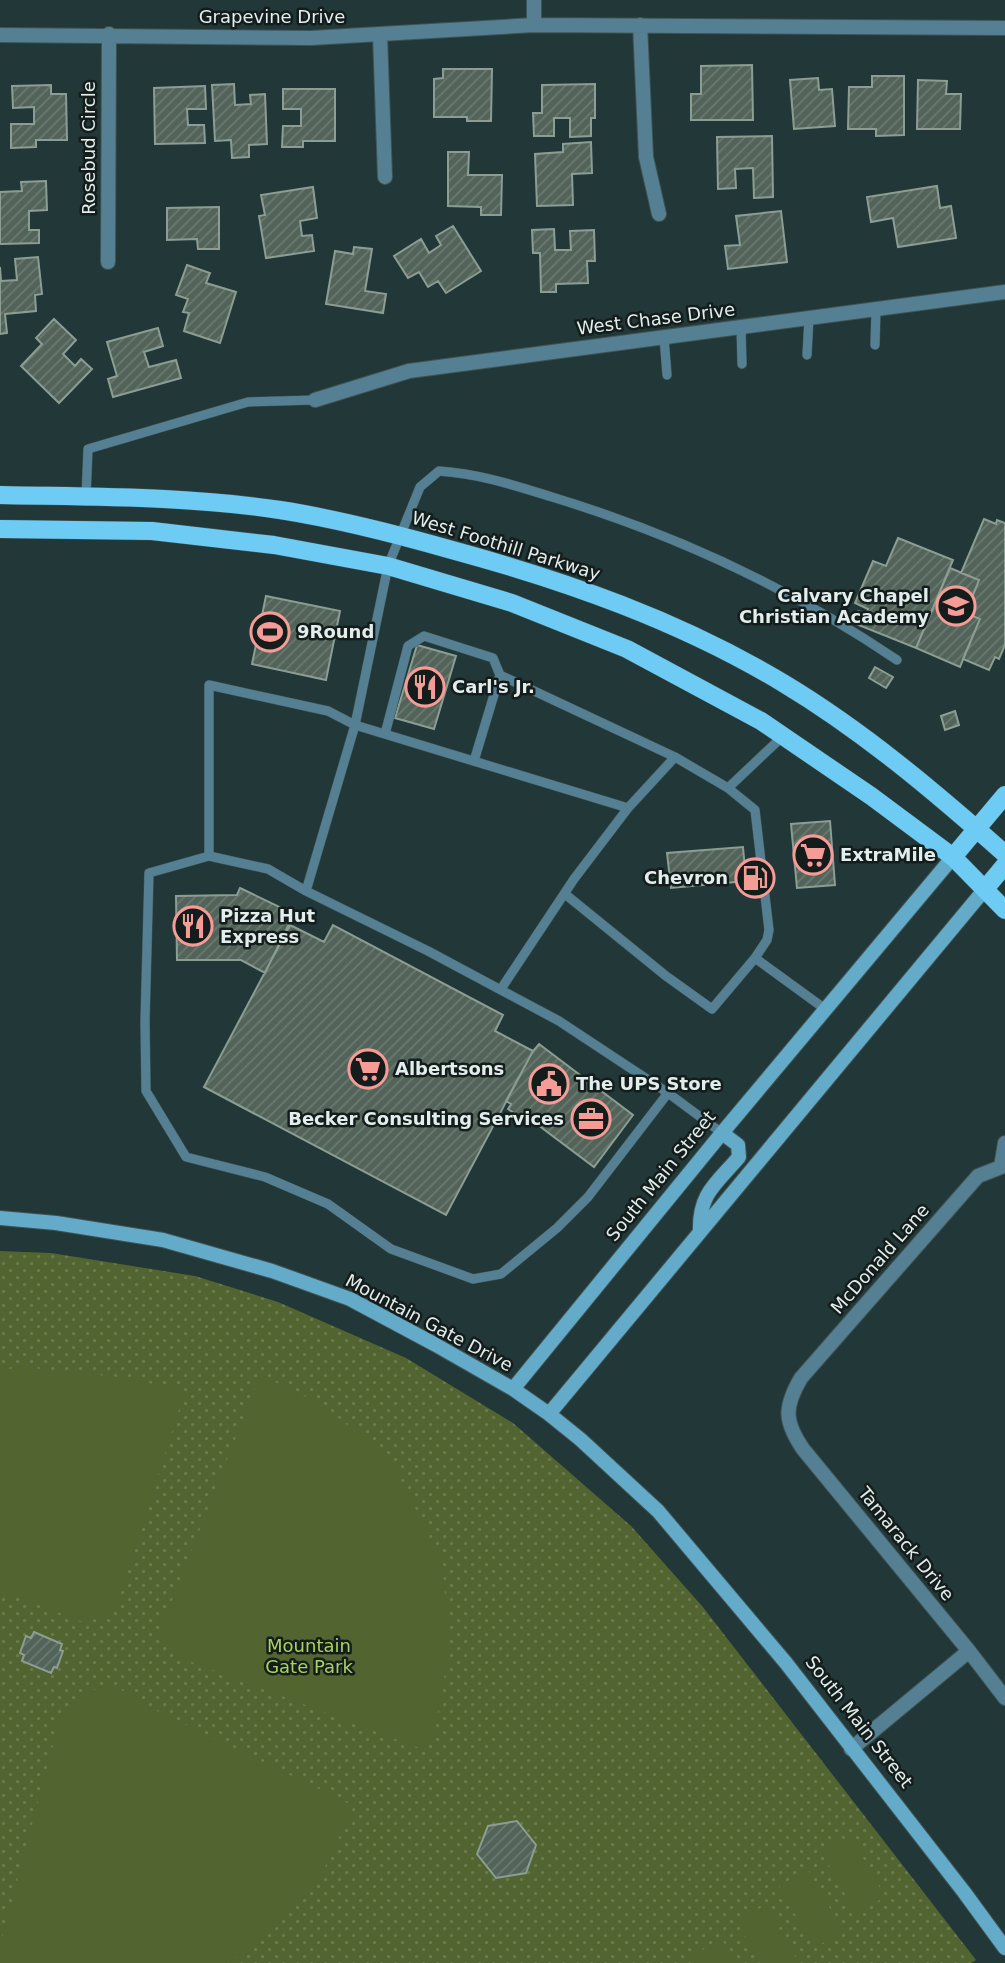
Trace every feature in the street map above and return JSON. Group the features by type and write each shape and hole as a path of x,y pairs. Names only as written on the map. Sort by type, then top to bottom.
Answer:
{"main road":[{"name":"West Foothill Parkway","path":"0,495 154,498 280,510 400,535 523,569 640,611 783,683 870,742 1005,854"},
{"path":"0,529 152,531 274,545 388,566 512,603 627,649 761,721 871,796 953,857 1005,909"},
{"name":"South Main Street","path":"1005,795 722,1133 513,1390 580,1439 658,1511 786,1663 1005,1948"},
{"path":"549,1415 1005,865"},
{"path":"700,1230 699,1211 705,1197 739,1157 738,1145 722,1133"},
{"name":"Mountain Gate Drive","path":"0,1218 56,1223 163,1240 272,1271 351,1299 513,1390"}],"street":[{"path":"534,0 534,25"},
{"name":"Grapevine Drive","path":"0,35 109,34 244,39 380,35 534,25 1005,27"},
{"path":"640,25 646,157 659,214"},
{"name":"Rosebud Circle","path":"108,262 109,34"},
{"path":"380,35 385,177"},
{"name":"West Chase Drive","path":"315,400 408,371 1005,292"},
{"name":"McDonald Lane","path":"787,1410 801,1378 944,1215 978,1177 1003,1167 1005,1143"},
{"name":"Tamarack Drive","path":"787,1410 791,1431 803,1449 1005,1698"},
{"path":"851,1749 969,1651"}],"lane":[{"path":"875,345 876,309"},
{"path":"807,355 809,318"},
{"path":"741,327 742,364"},
{"path":"664,337 667,375"},
{"path":"86,497 88,449 248,402 315,400"},
{"path":"306,891 355,725 388,566 420,487 439,471 474,474 614,516 724,562 847,626 897,660"},
{"path":"385,734 408,646 424,636 493,658 500,675 474,761"},
{"path":"500,675 675,757 728,788 755,810 769,930 767,940 712,1009 666,976 565,894"},
{"path":"209,856 209,685 328,711 355,725 628,808"},
{"path":"728,788 782,737"},
{"path":"501,989 565,894 628,808 675,757"},
{"path":"668,1093 588,1197 557,1228 501,1275 473,1279 391,1249 328,1204 265,1177 187,1157 146,1091 149,873 209,856 268,869 559,1021 668,1093 722,1133"},
{"path":"755,958 825,1009"}],"green space":[{"name":"Mountain Gate Park","path":"0,1251 51,1253 195,1276 278,1302 406,1358 513,1423 631,1526 702,1606 976,1960 971,1963 0,1963"},
{"path":"23,1367 127,1378 185,1391 118,1601 105,1617 83,1622 0,1590 0,1370"},
{"path":"260,1375 323,1405 392,1462 442,1562 450,1646 437,1717 427,1751 189,1661 164,1646 159,1620 171,1603"},
{"path":"113,1684 143,1704 354,1806 321,1875 278,1926 228,1963 0,1963 0,1946 60,1718 80,1694"},
{"path":"850,1835 885,1897 856,1913 821,1852"},
{"path":"808,1870 843,1931 814,1948 779,1886"},
{"path":"766,1905 799,1963 760,1963 736,1921"},
{"path":"722,1939 736,1963 697,1963 693,1955"}],"building":[{"path":"752,65 753,120 691,120 691,94 701,94 701,66"},
{"path":"443,69 492,69 491,121 467,121 467,117 434,117 434,79 443,78"},
{"path":"872,76 904,76 904,135 876,136 876,129 848,129 849,87 872,87"},
{"path":"818,78 819,90 832,89 835,126 794,129 790,80"},
{"path":"918,80 947,81 946,94 961,94 960,129 917,129"},
{"path":"234,84 235,105 251,104 250,95 265,94 267,144 249,145 249,157 232,158 231,140 215,141 212,85"},
{"path":"595,84 595,118 591,118 591,136 570,137 570,118 554,118 554,136 534,136 533,113 542,113 542,85"},
{"path":"51,85 51,94 66,94 67,140 36,140 36,147 11,148 11,124 34,124 34,107 13,108 12,86"},
{"path":"205,86 206,109 187,109 188,125 204,125 205,143 155,144 154,88"},
{"path":"283,89 335,89 335,141 303,141 303,147 282,147 283,126 301,126 301,109 283,109"},
{"path":"772,136 773,197 754,198 753,168 735,169 736,188 718,189 717,137"},
{"path":"591,142 592,173 572,174 573,205 537,206 535,154 563,152 563,144"},
{"path":"448,152 469,152 468,175 502,175 501,215 481,215 481,207 448,206"},
{"path":"46,181 47,210 29,211 29,230 39,230 39,243 0,244 0,192 22,191 21,182"},
{"path":"937,186 940,208 951,206 956,238 898,247 893,218 871,222 867,197"},
{"path":"313,187 317,218 300,221 302,236 312,235 314,251 266,258 259,216 265,215 261,195"},
{"path":"219,207 219,249 198,249 197,239 167,240 167,208"},
{"path":"781,211 787,262 728,269 725,246 740,245 736,216"},
{"path":"453,226 481,271 446,293 438,281 428,287 419,272 408,278 394,256 421,239 429,253 441,245 436,236"},
{"path":"554,229 555,250 571,250 570,231 594,230 595,261 587,261 588,283 556,284 556,292 541,292 540,253 533,253 532,230"},
{"path":"354,247 372,249 365,291 386,294 383,313 326,304 335,251 353,254"},
{"path":"38,257 42,294 35,295 36,311 5,314 7,333 0,334 0,267 1,281 17,280 15,259"},
{"path":"187,265 210,273 206,283 236,292 220,343 184,331 189,313 183,312 188,299 176,295"},
{"path":"54,319 76,340 63,354 75,366 81,359 92,369 59,403 21,366 42,344 36,338"},
{"path":"158,328 163,346 144,352 149,367 176,360 181,378 113,397 108,379 117,376 107,342"},
{"path":"984,519 996,524 997,520 1005,523 1005,645 999,659 995,657 989,670 963,659 980,619 966,613 979,580 961,573"},
{"path":"898,538 953,560 916,648 856,624 858,611 866,614 868,609 855,603 873,561 886,566"},
{"path":"950,568 979,580 966,613 936,601"},
{"path":"266,596 340,611 326,680 252,664"},
{"path":"936,601 980,619 960,667 916,648"},
{"name":"Carl's Jr.","path":"417,645 456,656 434,729 395,718"},
{"path":"875,667 893,677 886,688 869,678"},
{"path":"955,711 959,725 945,730 941,716"},
{"name":"ExtraMile","path":"830,821 835,885 797,888 791,824"},
{"path":"743,847 746,881 671,888 667,853"},
{"path":"240,888 294,914 265,973 241,960 177,960 176,896 237,895"},
{"name":"Albertsons","path":"290,925 324,942 333,925 503,1015 495,1031 533,1051 446,1215 204,1087"},
{"path":"539,1044 633,1115 594,1167 522,1113 520,1117 508,1109 511,1104 506,1101"},
{"path":"34,1632 62,1644 60,1650 63,1651 57,1668 54,1667 51,1673 22,1661 24,1655 20,1653 26,1636 31,1638"},
{"path":"517,1821 536,1845 526,1873 496,1878 477,1854 488,1826"}],"place":[{"name":"Calvary Chapel Christian Academy","path":"956,606"},
{"name":"9Round","path":"270,632"},
{"name":"Carl's Jr.","path":"425,687"},
{"name":"ExtraMile","path":"813,855"},
{"name":"Chevron","path":"755,878"},
{"name":"Pizza Hut Express","path":"193,926"},
{"name":"Albertsons","path":"368,1069"},
{"name":"The UPS Store","path":"549,1084"},
{"name":"Becker Consulting Services","path":"591,1119"}]}
